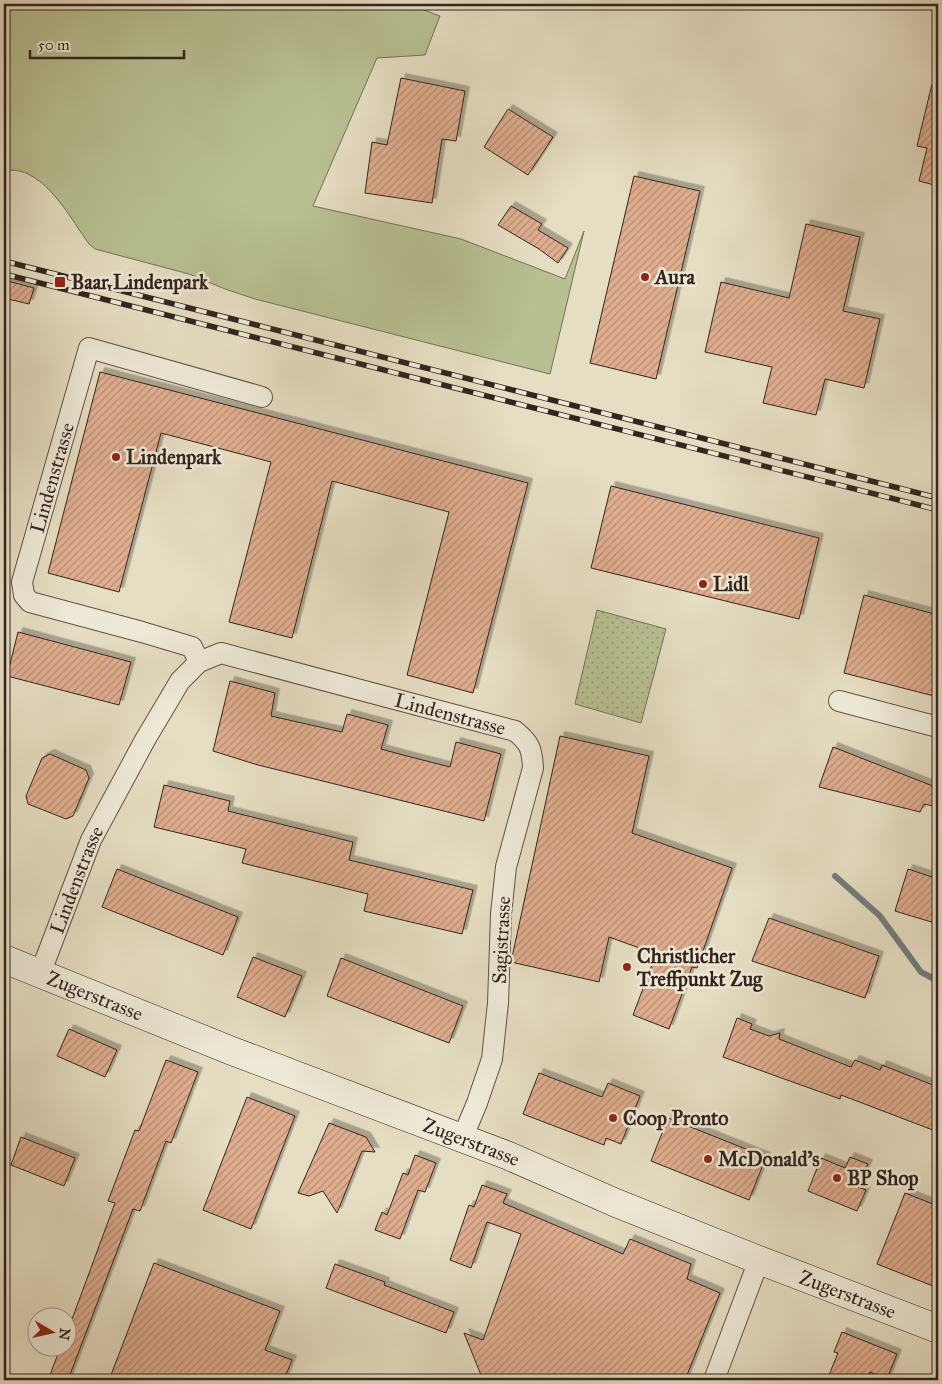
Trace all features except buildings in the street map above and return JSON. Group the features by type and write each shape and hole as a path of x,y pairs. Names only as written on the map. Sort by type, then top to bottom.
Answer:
{"main road":[{"name":"Zugerstrasse","path":"4,959 232,1051 509,1156 616,1203 938,1329"}],"street":[{"name":"Lindenstrasse","path":"199,662 192,647 30,602 24,595 22,582 89,348 262,398"},
{"name":"Lindenstrasse","path":"40,974 91,840 145,740 180,681 199,662 221,653 516,731 527,740"},
{"path":"840,701 938,727"},
{"name":"Sagistrasse","path":"462,1139 492,1059 498,1003 501,914 506,867 533,768 532,753 527,740"},
{"path":"714,1380 759,1260"}],"green space":[{"path":"4,4 408,4 440,16 425,55 377,58 313,206 461,239 565,279 584,231 550,374 255,299 189,274 95,249 89,244 64,207 43,184 31,175 18,171 4,171"},
{"path":"597,610 666,629 641,723 575,704"}],"waterway":[{"path":"835,876 880,916 921,972 938,981"}],"railway":[{"path":"4,261 938,498"},
{"path":"4,274 938,510"}],"place":[{"name":"Aura","path":"645,277"},
{"name":"Baar Lindenpark","path":"60,282"},
{"name":"Lindenpark","path":"116,457"},
{"name":"Lidl","path":"703,584"},
{"name":"Christlicher Treffpunkt Zug","path":"627,967"},
{"name":"Coop Pronto","path":"613,1118"},
{"name":"McDonald's","path":"708,1159"},
{"name":"BP Shop","path":"837,1178"}]}
